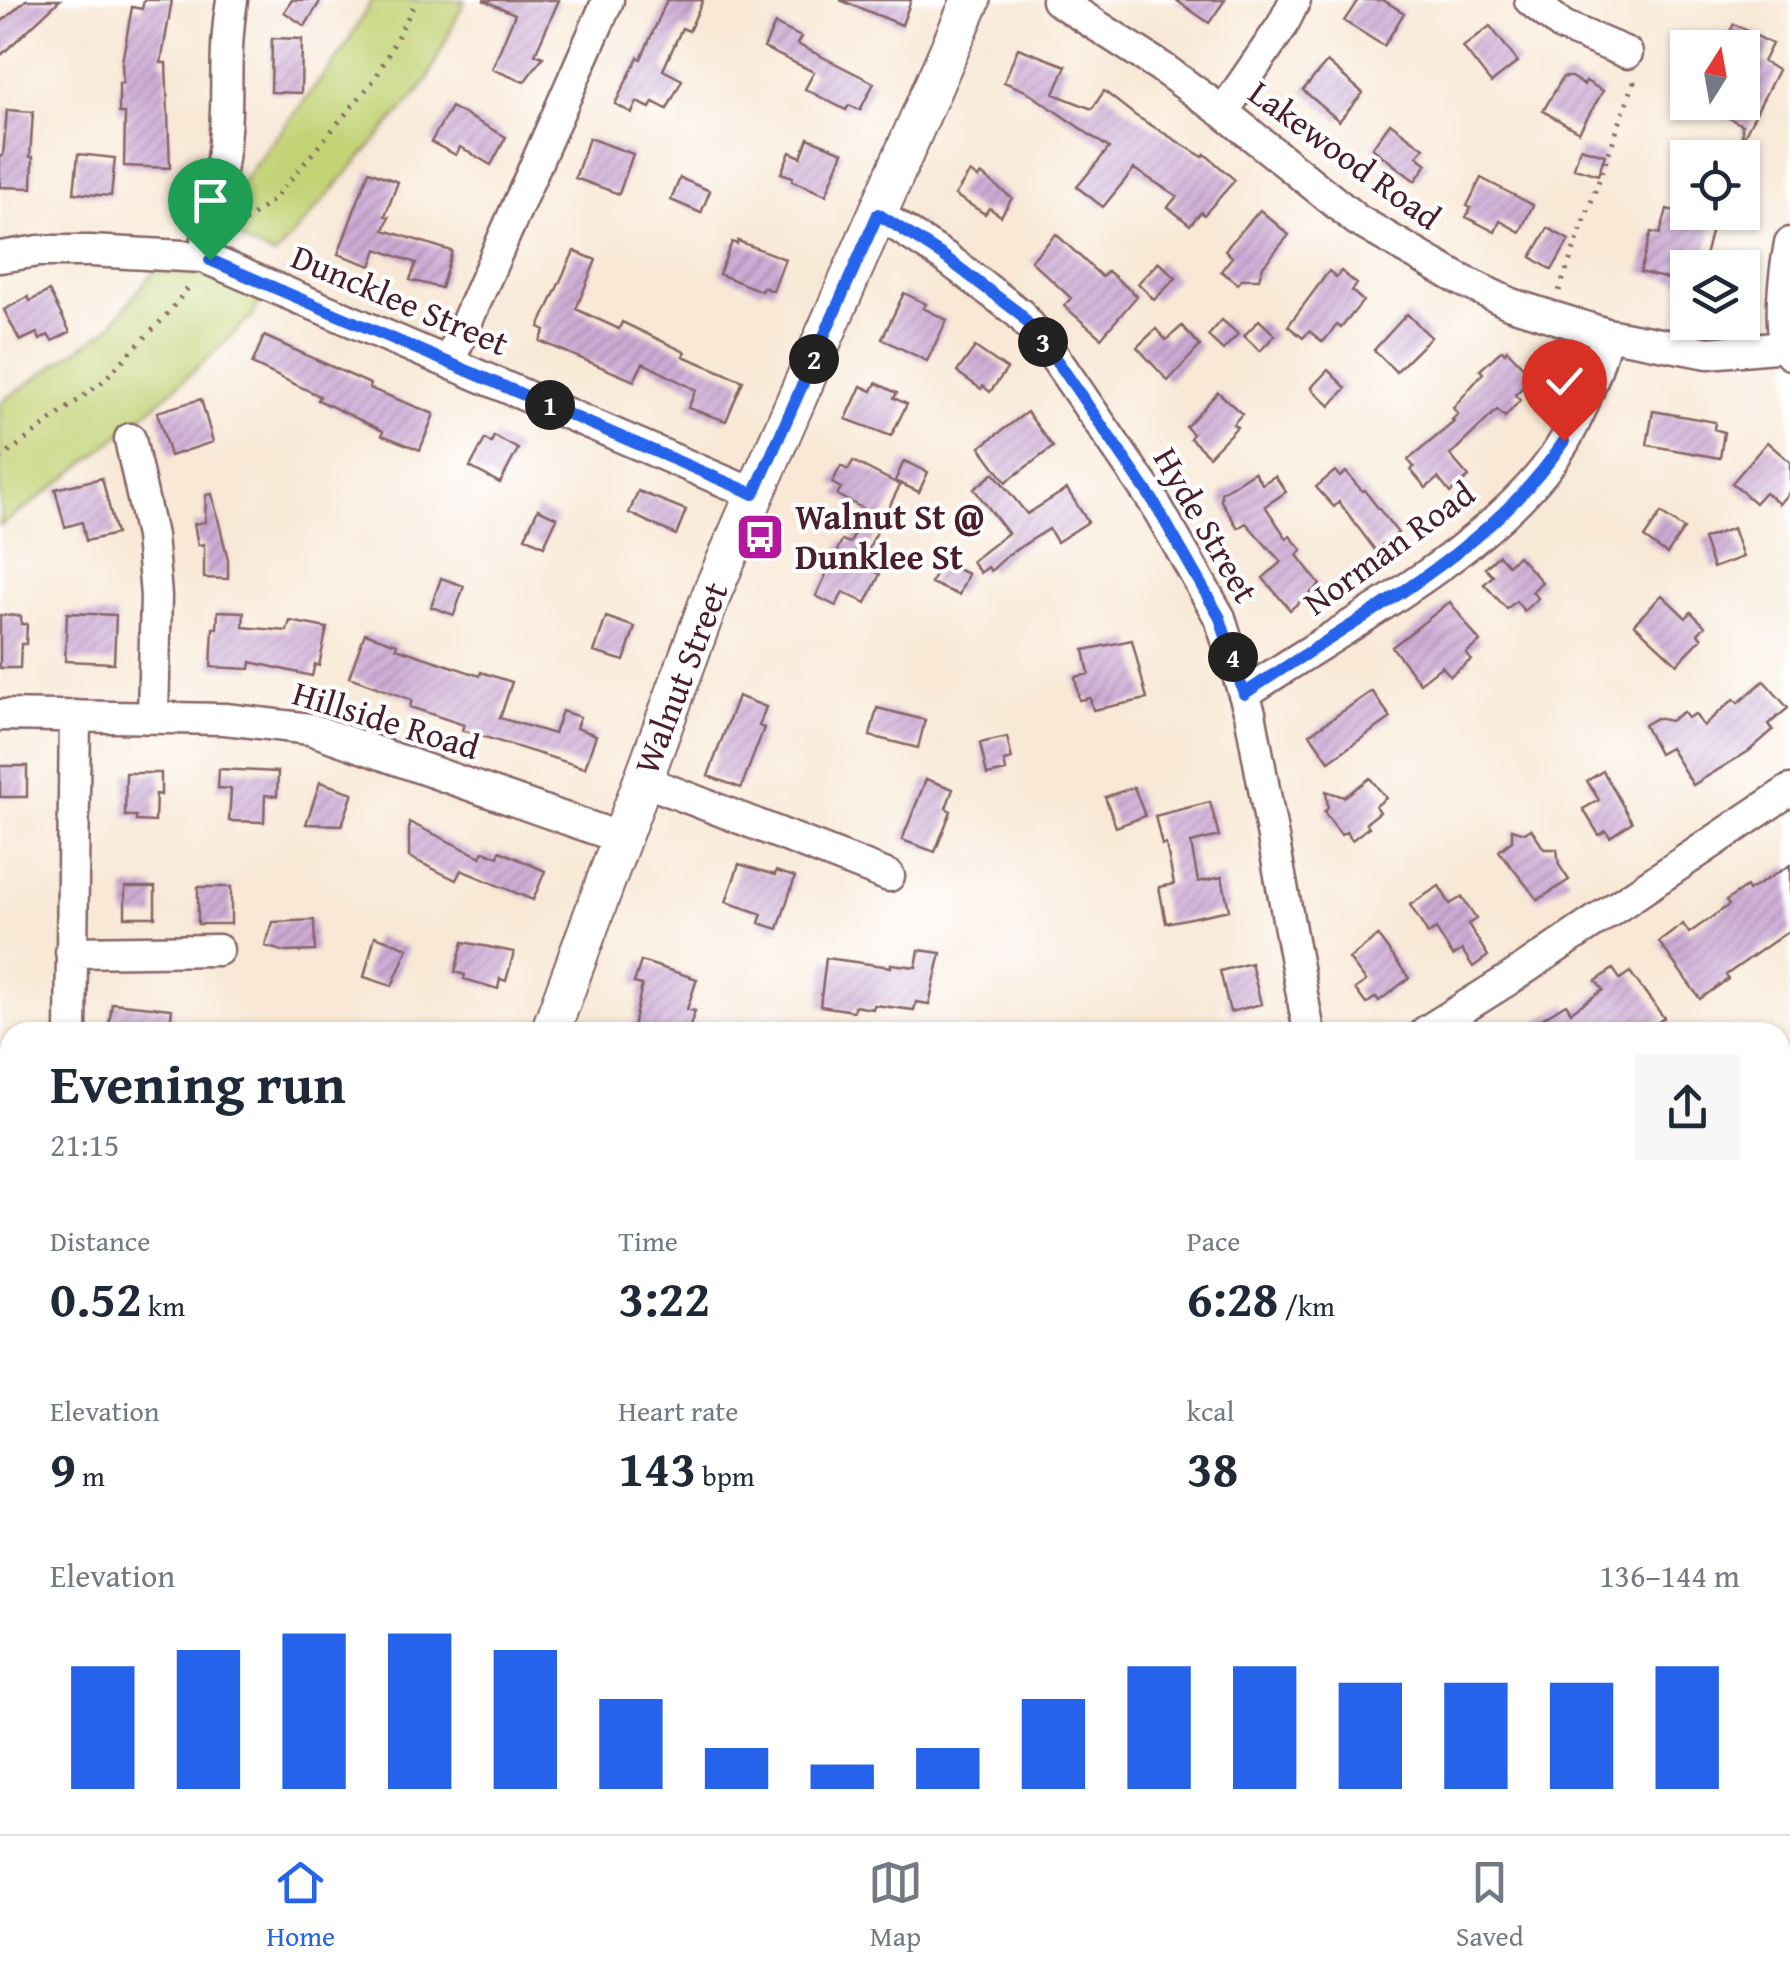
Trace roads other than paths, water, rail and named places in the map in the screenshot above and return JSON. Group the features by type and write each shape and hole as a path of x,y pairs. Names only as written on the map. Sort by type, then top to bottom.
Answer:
{"main road":[{"name":"Walnut Street","path":"554,1022 703,614 971,0"}],"street":[{"path":"203,257 222,166 226,111 224,42 232,0"},
{"path":"450,362 608,0"},
{"name":"Lakewood Road","path":"1057,0 1162,67 1357,220 1408,252 1511,304 1607,334 1708,352 1788,350"},
{"path":"1223,112 1282,26 1295,0"},
{"path":"1530,0 1563,26 1627,54"},
{"name":"Hyde Street","path":"878,214 945,257 1020,314 1049,349 1154,502 1220,618 1244,694 1264,782 1307,1022"},
{"path":"1788,350 1785,270 1790,243"},
{"name":"Duncklee Street","path":"0,258 90,250 203,257 754,494"},
{"name":"Norman Road","path":"1244,694 1452,556 1508,508 1544,471 1564,441 1584,404 1607,334"},
{"path":"130,439 151,536 156,596 153,716"},
{"name":"Hillside Road","path":"0,715 225,719 310,730 621,838"},
{"path":"71,1022 75,716"},
{"path":"642,780 889,876"},
{"path":"1441,1022 1790,790"},
{"path":"71,952 218,950"}],"place":[{"name":"Walnut St @ Dunklee St","path":"760,537"}]}
